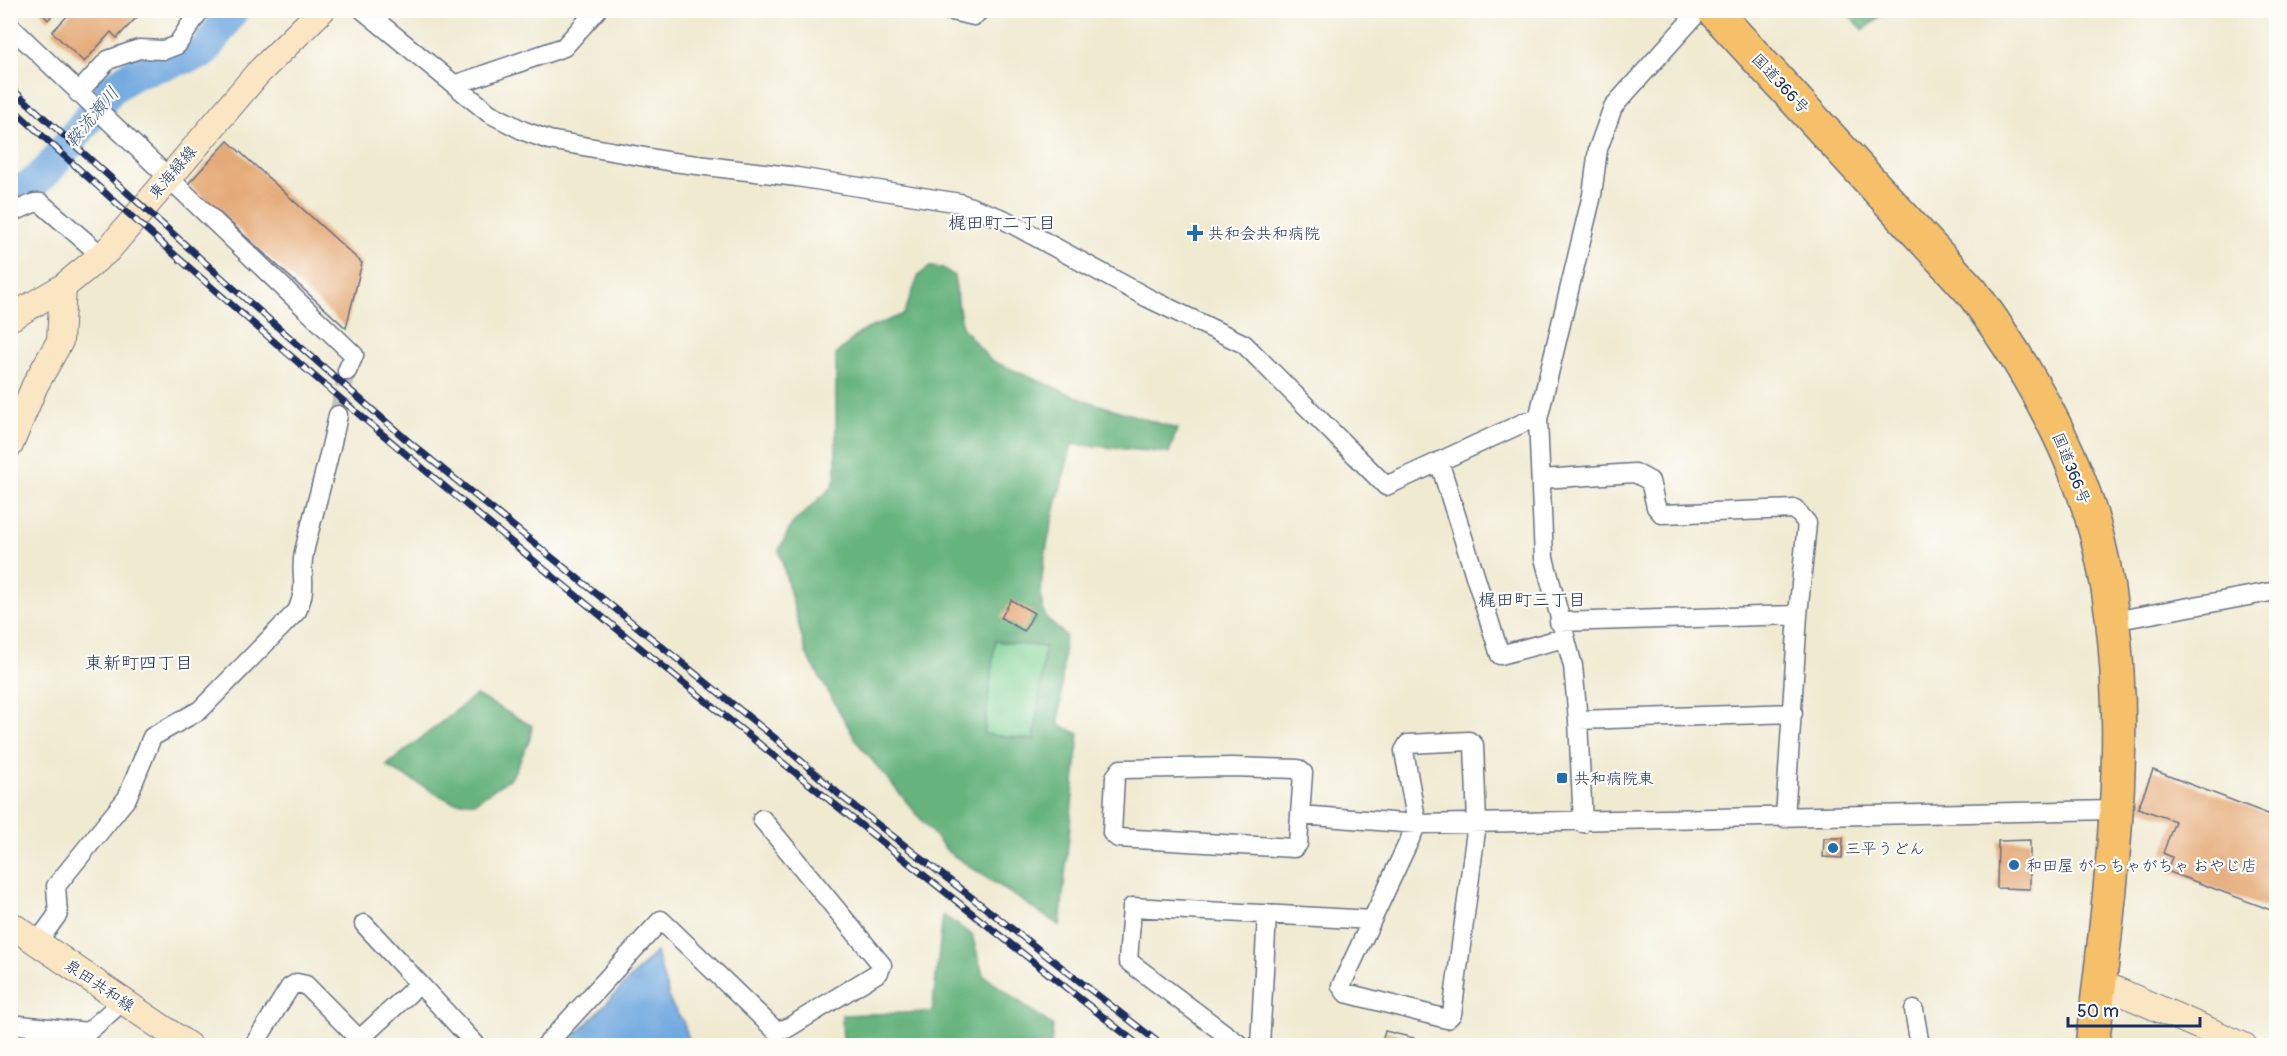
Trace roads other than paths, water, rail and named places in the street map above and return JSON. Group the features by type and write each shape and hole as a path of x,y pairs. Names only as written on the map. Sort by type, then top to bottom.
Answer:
{"highway":[{"name":"国道366号","path":"1713,10 1965,284 2008,341 2046,408 2072,463 2091,514 2105,570 2113,621 2120,731 2100,983 2092,1046"}],"main road":[{"name":"東海緑線","path":"10,318 63,287 101,255 258,73 321,10"},
{"path":"10,445 34,385 60,341 63,287"},
{"name":"泉田共和線","path":"10,924 189,1046"},
{"path":"2100,983 2244,1046"}],"street":[{"path":"83,97 108,60 139,50 164,50 177,45 200,10"},
{"path":"363,10 489,112 524,131 549,140 673,162 797,177 960,203 1003,219 1148,298 1244,344 1386,486 1524,422 1538,419"},
{"path":"457,84 564,47 597,10"},
{"path":"947,10 974,16 980,10"},
{"path":"1583,823 1573,666 1544,558 1538,419 1592,195 1598,149 1613,107 1700,10"},
{"path":"10,26 83,97 169,175 354,355 347,370"},
{"path":"10,211 16,212 34,202 41,203 101,255"},
{"path":"38,943 58,914 56,886 127,798 152,736 200,710 297,611 304,595 303,555 323,486 338,415"},
{"path":"1439,461 1500,655 1562,630 1798,615"},
{"path":"1541,479 1635,473 1650,481 1656,507 1662,514 1795,509 1808,523 1798,615 1785,818"},
{"path":"2113,621 2277,591"},
{"path":"1578,720 1793,713"},
{"path":"1469,741 1474,745 1477,824 1452,1014 1447,1019 1346,993 1341,986 1417,824 1404,751 1408,744 1469,741"},
{"path":"1232,766 1298,770 1303,773 1300,815 1298,844 1294,848 1118,838 1112,833 1115,777 1121,770 1232,766"},
{"path":"1300,815 1417,824 1477,824 2115,810"},
{"path":"545,1046 661,920 775,1030 786,1029 879,972 882,965 762,819"},
{"path":"1241,1046 1128,961 1132,906 1372,920"},
{"path":"1260,1046 1267,914"},
{"path":"364,924 418,985 477,1046"},
{"path":"255,1043 290,987 297,983 306,985 357,1037 362,1037 418,985"},
{"path":"10,1024 88,1032 124,1000"},
{"path":"1914,1010 1920,1046"}],"water":[{"path":"656,952 671,1004 683,1021 691,1045 566,1045"}],"waterway":[{"name":"鞍流瀬川","path":"10,192 30,186 49,169 111,89 136,72 203,53 233,10"}],"tunnel":[{"path":"338,415 347,371"}],"railway":[{"path":"10,87 232,287 408,441 776,739 841,796 1163,1046"},
{"path":"10,106 146,230 424,470 708,703 1140,1046"}],"place":[{"name":"共和会共和病院","path":"1195,233"},
{"name":"共和病院東","path":"1562,778"},
{"name":"三平うどん","path":"1833,848"},
{"name":"和田屋 がっちゃがちゃ おやじ店","path":"2014,865"}],"district":[{"name":"梶田町二丁目","path":"1002,223"},
{"name":"梶田町三丁目","path":"1532,600"},
{"name":"東新町四丁目","path":"139,663"}]}
